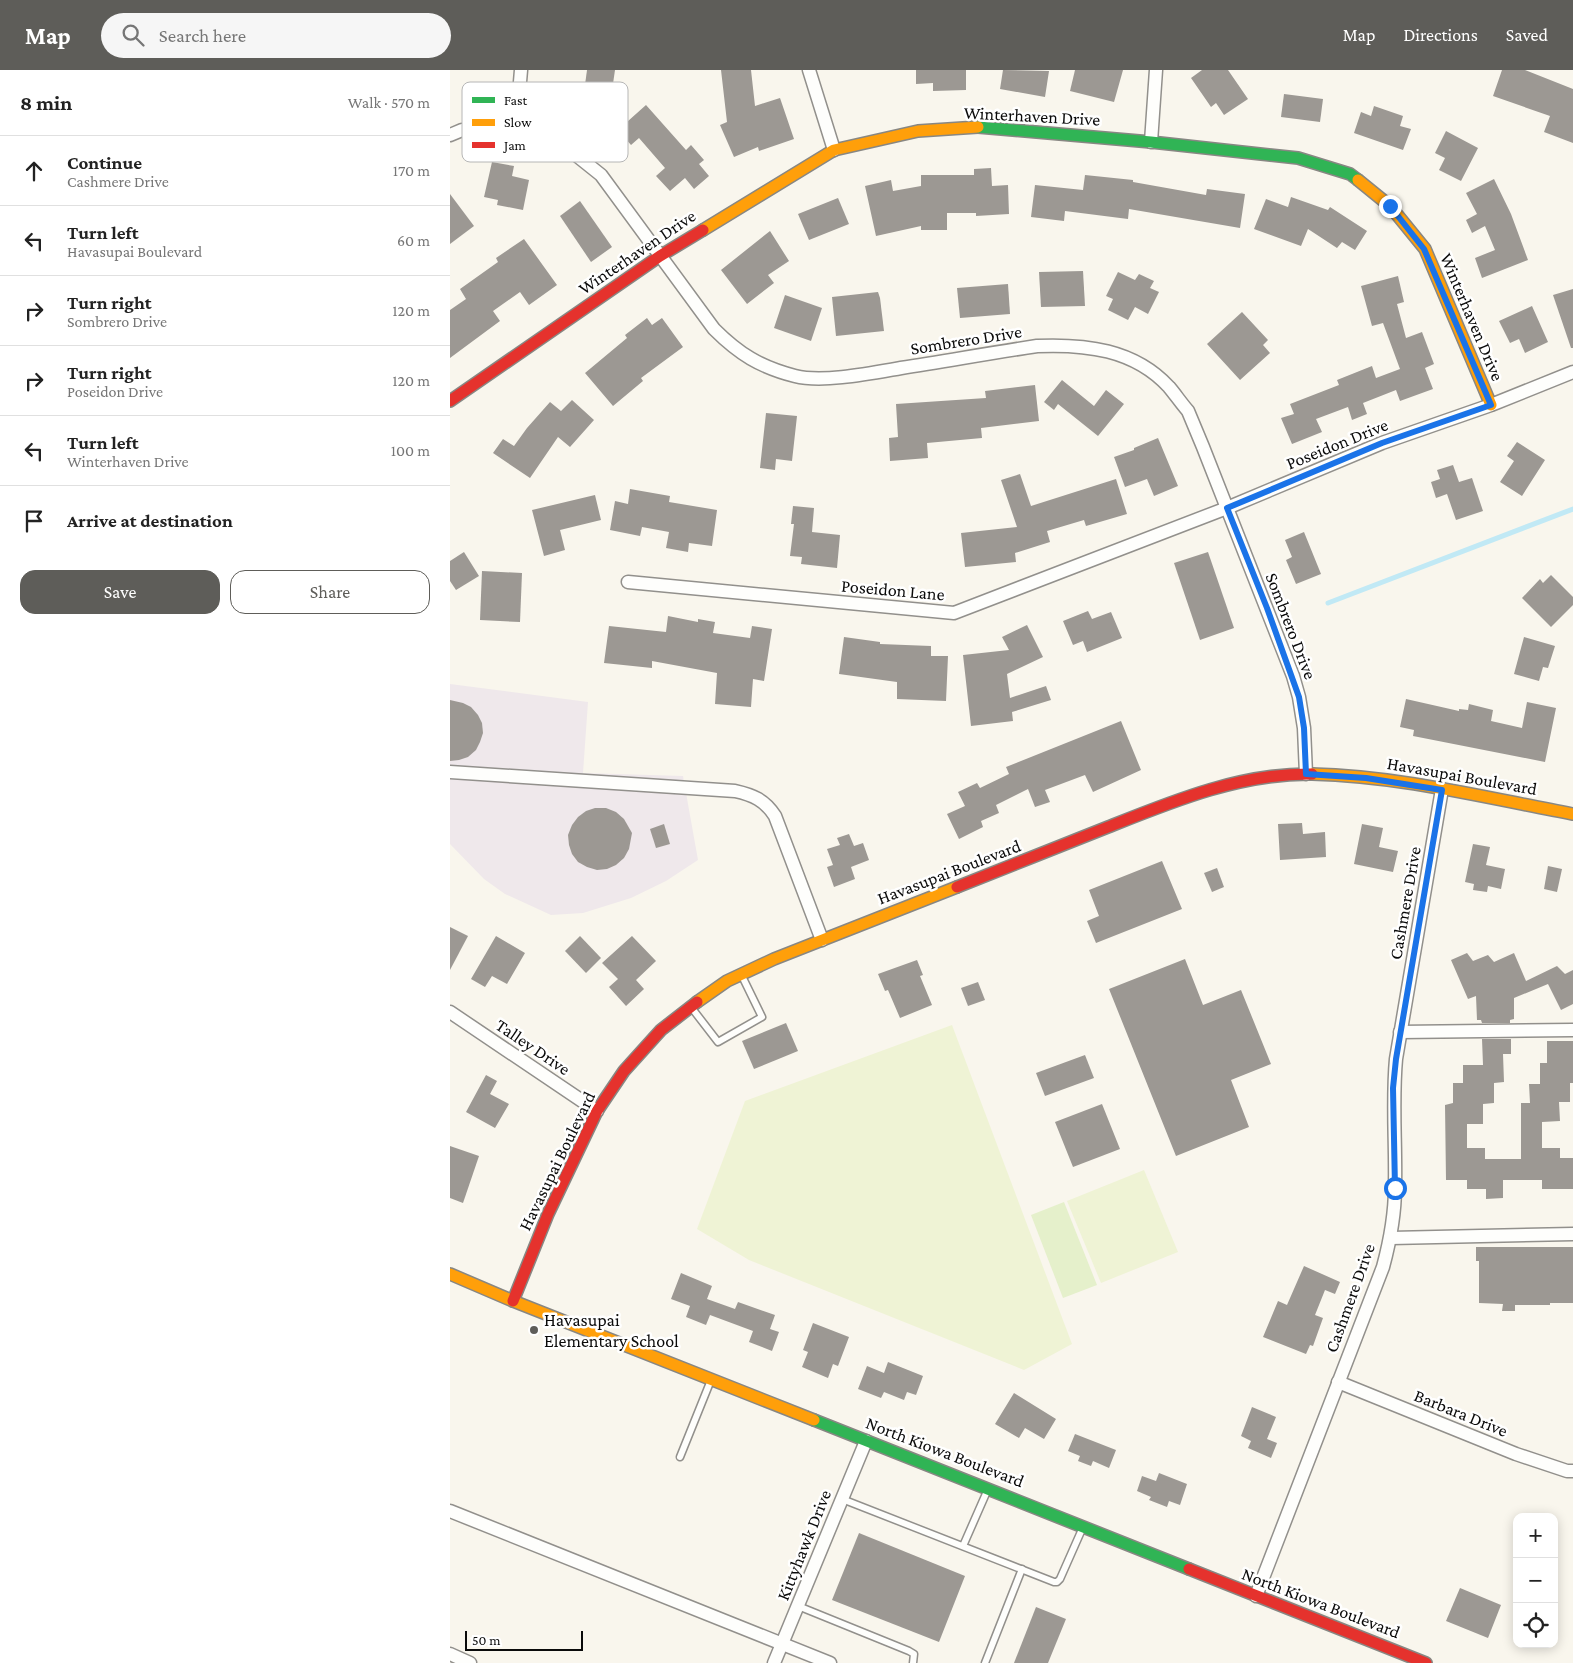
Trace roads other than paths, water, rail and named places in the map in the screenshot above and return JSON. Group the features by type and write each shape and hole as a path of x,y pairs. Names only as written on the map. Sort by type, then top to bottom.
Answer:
{"street":[{"path":"809,70 834,150"},
{"path":"1151,142 1156,70"},
{"name":"Winterhaven Drive","path":"450,401 660,256 834,150 918,130 983,127 1151,142 1298,158 1350,174 1390,206 1424,249 1491,405"},
{"name":"Sombrero Drive","path":"450,135 462,130"},
{"name":"Sombrero Drive","path":"586,162 601,175 714,329 732,347 748,358 770,368 797,377 828,378 867,374 1036,346 1062,345 1104,350 1118,354 1152,372 1168,386 1188,411 1267,608 1299,697 1304,728 1306,774"},
{"name":"Poseidon Drive","path":"1227,508 1382,443 1491,405 1573,372"},
{"name":"Poseidon Lane","path":"628,582 954,613 1227,508"},
{"path":"450,772 735,791 760,799 770,807 775,816 822,940"},
{"name":"Havasupai Boulevard","path":"513,1301 548,1214 597,1111 634,1058 661,1030 691,1006 727,981 741,974 774,959 1177,800 1253,780 1306,774 1366,778 1573,812"},
{"name":"Cashmere Drive","path":"1256,1596 1383,1267 1390,1238 1395,1188 1393,1088 1400,1032 1442,790"},
{"name":"Talley Drive","path":"450,1012 597,1111"},
{"path":"1400,1032 1573,1030"},
{"path":"1390,1238 1573,1234"},
{"name":"North Kiowa Boulevard","path":"450,1274 513,1301 1426,1663"},
{"name":"Barbara Drive","path":"1338,1382 1516,1454 1573,1471"},
{"name":"Kittyhawk Drive","path":"774,1663 866,1441"},
{"path":"450,1511 830,1663"},
{"path":"450,1654 470,1663"}],"lane":[{"path":"691,1006 718,1042 762,1018 741,974"},
{"path":"680,1457 711,1378"},
{"path":"963,1546 988,1488"},
{"path":"842,1499 1057,1582 1083,1526"},
{"path":"985,1663 1022,1569"},
{"path":"798,1606 909,1651 914,1654 913,1663"}],"waterway":[{"path":"1328,603 1573,509"}],"place":[{"name":"Havasupai Elementary School","path":"534,1330"}]}
